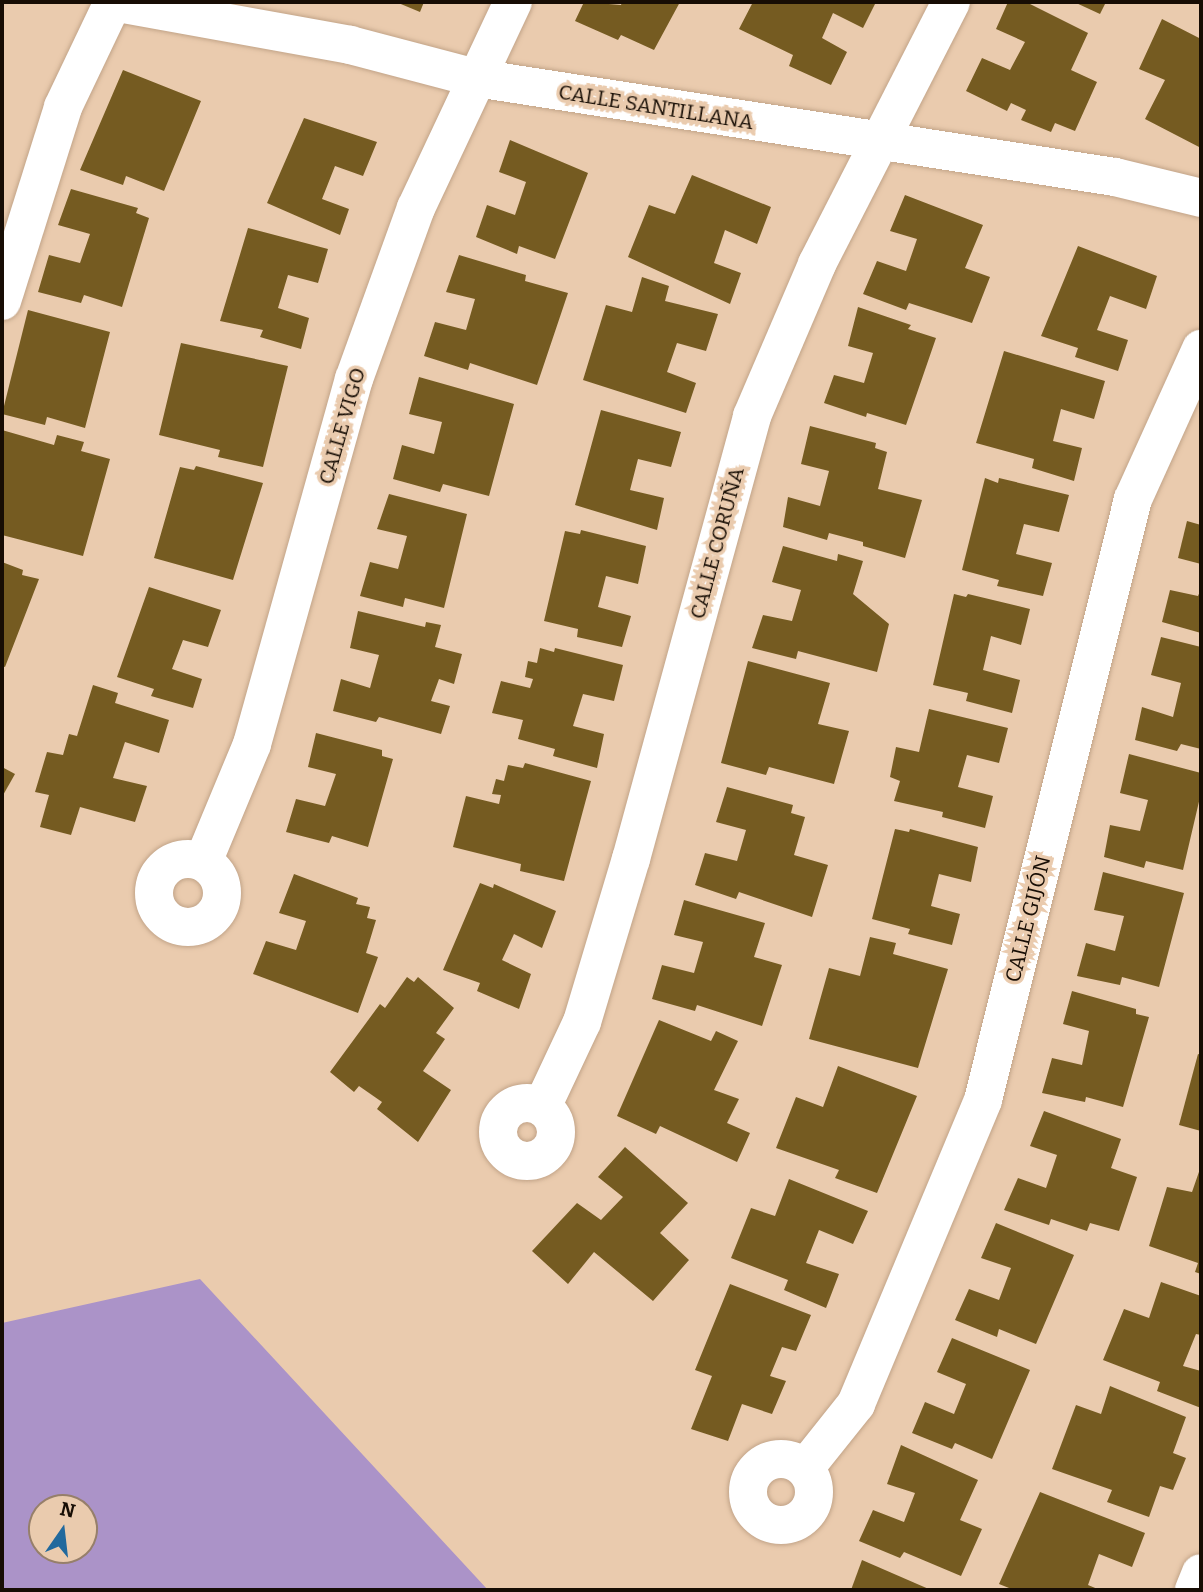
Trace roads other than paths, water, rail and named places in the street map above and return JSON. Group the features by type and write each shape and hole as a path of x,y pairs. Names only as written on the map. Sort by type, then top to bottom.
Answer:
{"street":[{"name":"CALLE SANTILLANA","path":"113,2 350,45 476,78 1115,177 1201,198"},
{"path":"2,300 63,107 113,2"},
{"name":"CALLE VIGO","path":"203,862 252,744 354,379 416,208 513,2"},
{"name":"CALLE CORUÑA","path":"542,1107 582,1022 631,859 752,416 817,264 882,143 951,2"},
{"name":"CALLE GIJÓN","path":"805,1468 856,1404 983,1100 1133,499 1201,349"},
{"path":"1194,1590 1201,1573"}]}
